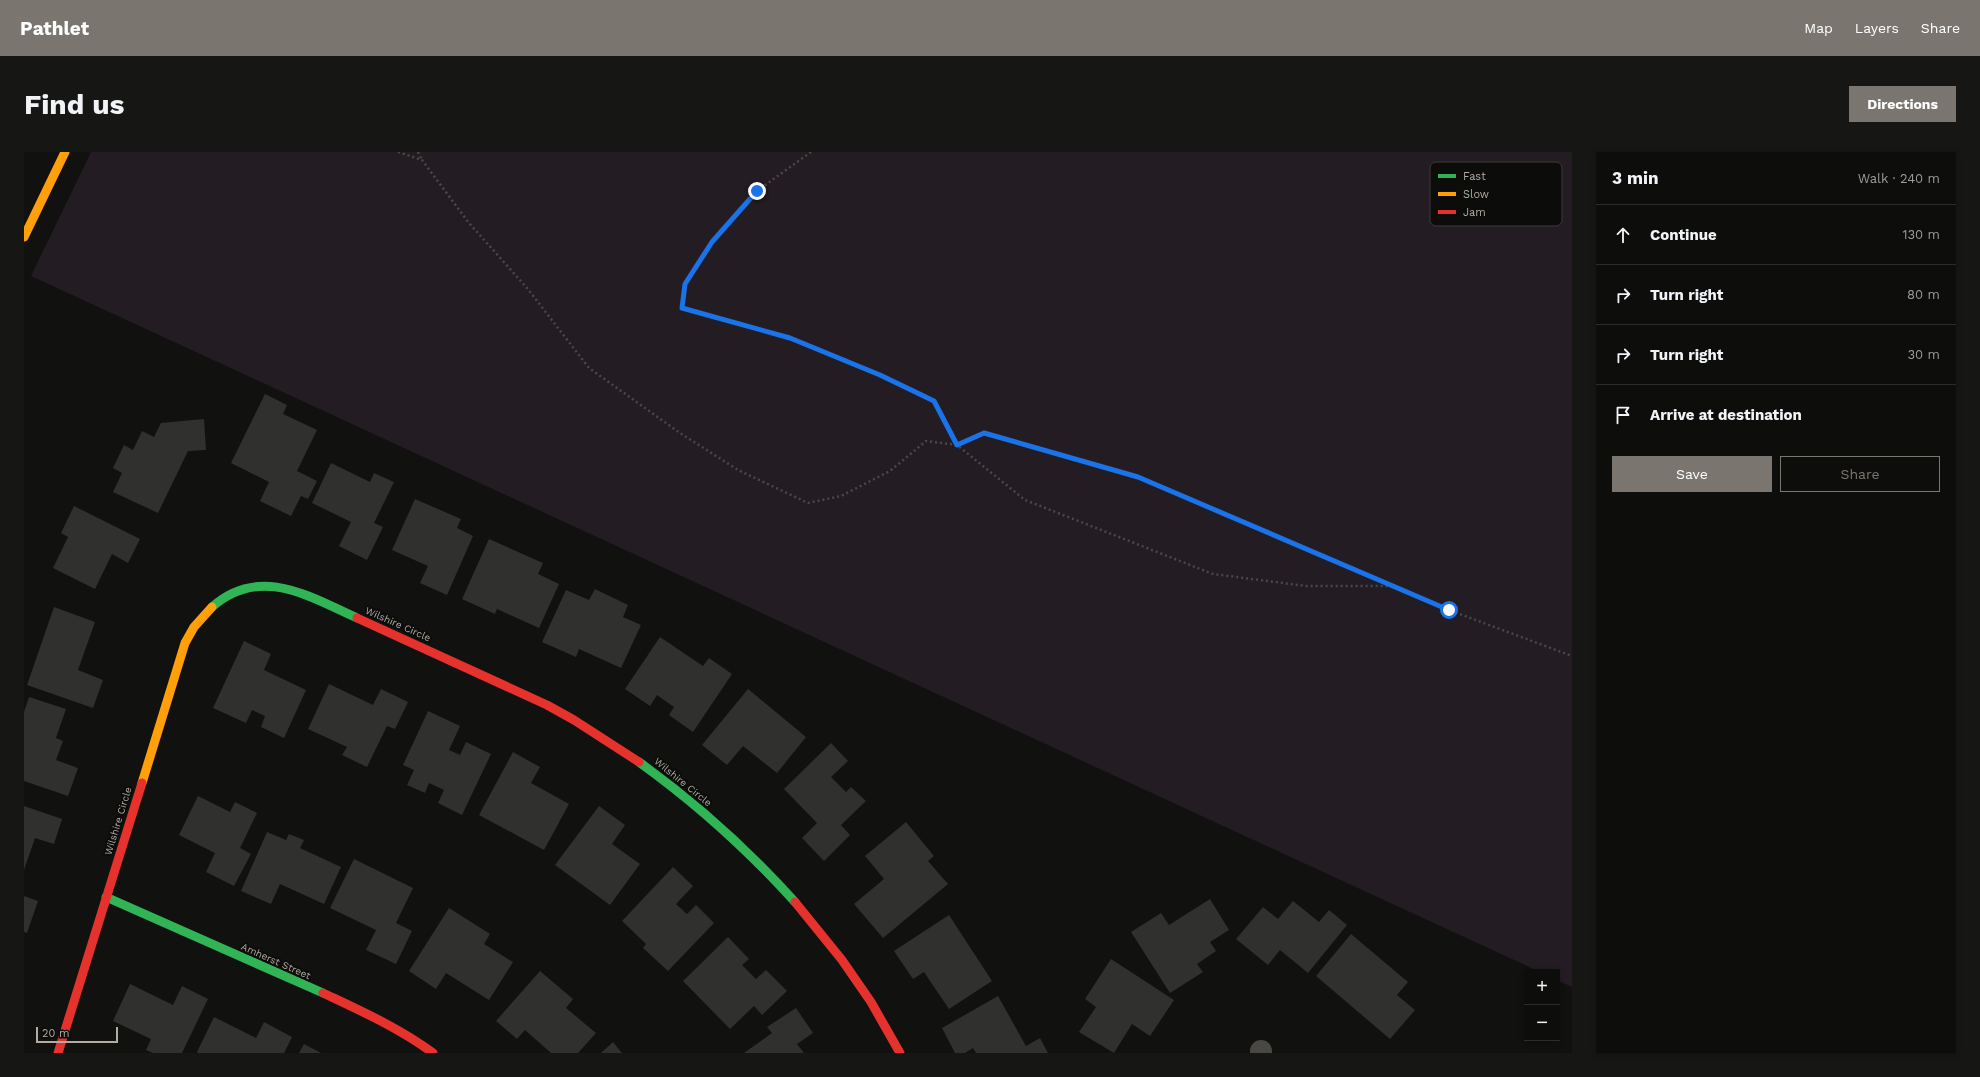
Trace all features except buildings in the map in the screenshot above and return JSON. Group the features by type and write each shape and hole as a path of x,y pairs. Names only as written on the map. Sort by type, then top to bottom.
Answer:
{"street":[{"path":"24,237 65,152"},
{"name":"Wilshire Circle","path":"58,1053 185,644 191,630 204,612 224,598 236,591 266,586 290,588 534,698 574,720 639,762 676,789 734,839 792,899 845,965 871,1003 900,1053"},
{"name":"Amherst Street","path":"106,897 371,1015 418,1042 433,1053"}],"path":[{"path":"398,152 422,160"},
{"path":"418,152 422,160 470,223 527,288 590,368 680,433 738,470 808,503 842,496 883,475 926,441 957,445 984,433 1138,477 1449,610 1572,656"},
{"path":"812,152 757,191 712,242 685,284 682,308 790,338 880,375 934,401 957,445 1025,500 1213,574 1306,586 1392,586"}],"shaded area":[{"path":"91,152 1572,152 1572,987 1560,981 1560,969 1533,969 31,276"}],"traffic: fast":[{"path":"212,607 230,595 248,588 266,586 284,588 302,594 357,618"},
{"path":"639,762 681,794 721,828 759,864 795,902"},
{"path":"106,897 323,993"}],"traffic: slow":[{"path":"24,237 65,152"},
{"path":"142,783 185,643 194,627 212,607"}],"traffic: jam":[{"path":"357,618 547,705 574,720 639,762"},
{"path":"58,1053 142,783"},
{"path":"795,902 842,960 871,1002 900,1053"},
{"path":"323,993 366,1013 407,1036 433,1053"}],"route":[{"path":"757,191 712,242 685,284 682,308 790,338 880,375 934,401 957,445 984,433 1138,477 1449,610"}]}
